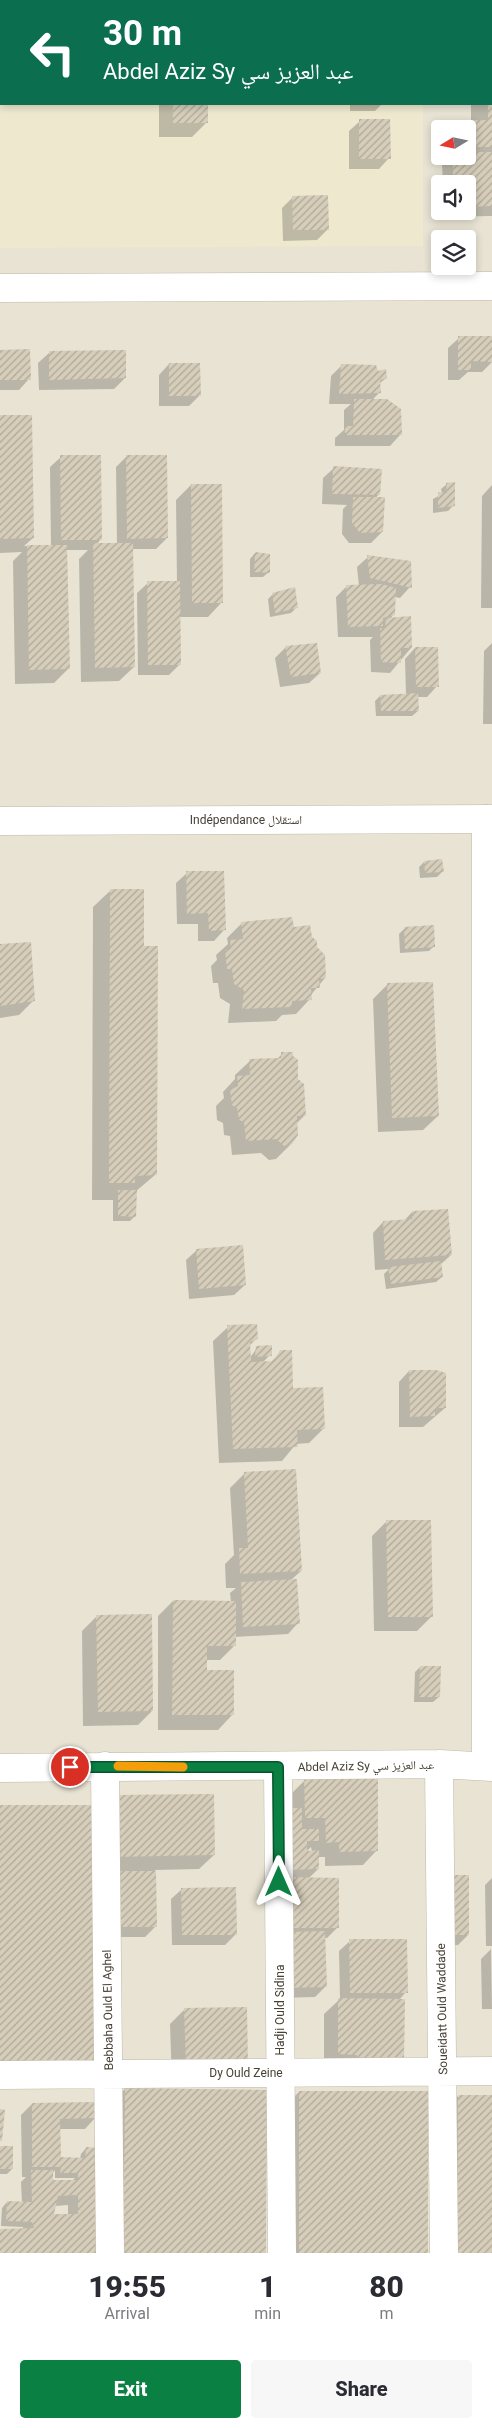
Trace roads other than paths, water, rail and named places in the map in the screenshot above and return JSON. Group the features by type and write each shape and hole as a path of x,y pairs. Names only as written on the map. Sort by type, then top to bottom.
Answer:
{"street":[{"path":"0,288 492,286"},
{"path":"489,819 489,1766"},
{"name":"Indépendance استقلال","path":"0,821 489,819"},
{"name":"Abdel Aziz Sy عبد العزيز سي","path":"0,1768 105,1766 278,1767 439,1764 489,1766"},
{"name":"Soueidatt Ould Waddade","path":"439,1764 444,2253"},
{"name":"Bebbaha Ould El Aghel","path":"105,1766 110,2253"},
{"name":"Hadji Ould Sidina","path":"278,1767 282,2253"},
{"name":"Dy Ould Zeine","path":"0,2075 492,2071"}]}
